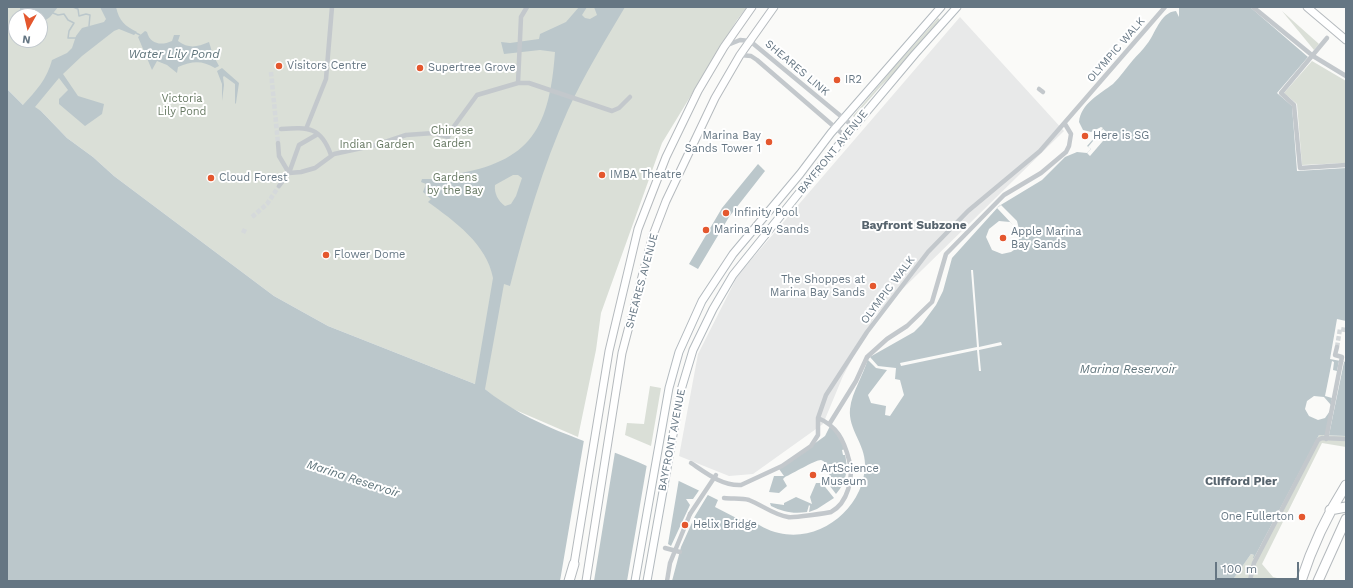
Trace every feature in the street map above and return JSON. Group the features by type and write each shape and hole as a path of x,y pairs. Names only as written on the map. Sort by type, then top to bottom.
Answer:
{"highway":[{"path":"1301,581 1330,510 1346,485"},
{"path":"1330,510 1346,507"},
{"path":"1318,581 1346,519"},
{"path":"1308,563 1322,570"},
{"path":"570,581 574,564"}],"main road":[{"name":"SHEARES AVENUE","path":"574,564 609,351 638,229 650,195 698,90 724,47 752,7"},
{"name":"SHEARES AVENUE","path":"586,581 622,353 654,235 666,202 715,98 740,55 774,7"},
{"name":"BAYFRONT AVENUE","path":"635,581 666,397 682,344 702,301 722,268 800,174 843,118 941,7"},
{"name":"BAYFRONT AVENUE","path":"647,581 679,399 693,350 713,309 734,274 845,136 957,7"},
{"path":"1307,7 1346,40"}],"street":[{"path":"306,129 326,79 332,7"},
{"path":"518,83 521,17 527,7"},
{"name":"OLYMPIC WALK","path":"753,479 782,466 811,446 818,435 818,418 826,395 867,332 928,252 968,211 1040,151 1165,7"},
{"path":"1253,7 1313,56 1346,76"},
{"path":"1327,38 1281,93 1294,105 1300,168 1346,165"},
{"name":"SHEARES LINK","path":"724,47 740,40 750,40 854,127"},
{"name":"SHEARES LINK","path":"740,55 751,56 758,60 845,136"},
{"path":"289,173 309,170 322,164 331,155 376,145 406,134 434,134 448,137 477,95 518,83 529,83 601,108 616,111 630,97"},
{"path":"830,423 856,381 867,357 887,338 907,326 932,302 946,254 1004,195 1040,173 1066,152 1069,146 1071,134 1065,124"},
{"path":"281,129 306,129 318,134 323,137 331,155"},
{"path":"279,186 289,173 299,145 318,134"},
{"path":"278,142 280,156 289,173"},
{"path":"1326,439 1342,357 1335,356 1336,347"},
{"path":"724,498 747,500 777,514 789,517 830,513 845,497 851,477 850,461 841,436 830,423 818,418"},
{"path":"1251,581 1254,563 1318,440 1346,439"},
{"name":"BAYFRONT AVENUE","path":"691,463 708,475 733,486 740,486 753,479"},
{"path":"666,581 674,550 689,515 700,503 716,475"},
{"path":"665,548 680,552"}],"shaded area":[{"path":"960,17 1064,131 875,316 843,376 823,424 753,474 729,476 679,456 698,354 738,275"}],"green space":[{"name":"Gardens by the Bay","path":"7,7 747,7 737,20 662,143 601,313 596,350 578,437 504,405 485,389 475,384 328,326 274,296 114,176 93,157 67,138 41,111 23,105 7,89"},
{"path":"1282,11 1319,44 1314,50"},
{"path":"938,18 940,20 899,69 881,86 854,117 853,116 895,66"},
{"path":"1312,61 1346,81 1346,163 1302,165 1297,104 1284,93"},
{"path":"650,386 661,388 651,446 625,435 627,423 644,424"},
{"path":"1319,435 1346,436 1346,447 1322,443 1262,564 1273,577 1289,581 1236,581 1233,579 1251,554 1254,555 1254,558"}],"water":[{"path":"58,7 48,18 48,8 20,8"},
{"name":"Marina Reservoir","path":"100,7 116,7 123,22 129,28 137,32 134,35 119,29 114,31 82,56 63,74 78,96 104,104 102,114 85,126 59,104 59,99 68,90 59,78 35,107 41,111 67,138 93,157 114,176 274,296 328,326 475,384 493,278 490,266 484,254 468,234 428,202 431,199 423,192 426,184 421,182 422,179 444,179 444,176 473,171 496,163 514,153 529,140 539,124 547,104 552,80 555,52 540,50 504,54 501,42 510,43 539,39 540,34 566,22 579,7 587,7 582,15 585,18 590,19 597,15 594,7 625,7 581,84 568,110 550,153 528,219 510,286 504,284 485,389 502,402 539,423 638,462 718,500 715,507 746,523 748,519 775,532 795,535 825,527 838,518 849,507 857,494 863,480 865,464 862,450 850,416 850,409 853,396 868,358 914,332 922,324 936,305 943,291 952,258 999,206 1042,180 1065,157 1077,152 1087,153 1091,149 1087,146 1103,128 1101,127 1091,132 1083,130 1079,122 1083,109 1097,95 1113,84 1150,40 1158,24 1166,15 1170,12 1176,11 1179,17 1179,7 1250,7 1308,57 1277,93 1292,106 1297,171 1346,168 1346,321 1337,319 1330,359 1346,362 1346,436 1319,435 1254,558 1254,555 1251,554 1234,578 1236,581 7,581 7,89 23,105 37,90 50,67 52,60 67,53 72,48 76,36 82,28 104,22 106,19","holes":["513,175 518,175 522,178 516,196 511,204 505,206 497,197 495,185"]},
{"name":"Water Lily Pond","path":"145,31 153,41 160,44 172,41 174,35 180,35 178,41 189,46 197,46 209,42 213,55 219,66 215,68 210,65 197,62 178,67 177,73 167,65 157,61 152,70 138,37"},
{"path":"222,68 239,83 235,104 235,84 224,76 222,101 222,84 217,71"},
{"name":"Infinity Pool","path":"758,164 765,171 729,217 698,269 689,264 722,208"},
{"path":"830,426 838,435 845,449 842,450 843,455 845,455 844,451 846,457 847,468 843,484 836,494 826,481 830,474 830,470 826,463 821,460 785,477 783,479 787,486 779,493 769,492 774,476 784,476 779,469 825,436"},
{"path":"816,483 822,483 834,498 817,509 809,512 809,505 807,512 793,513 771,506 770,503 784,505 784,503 796,497 812,504 810,497"}],"pier":[{"path":"1103,129 1109,134 1090,156 1087,153 1091,149 1088,147"},
{"path":"1001,205 1017,221 1020,233 1017,248 1011,252 1002,254 992,250 986,237 989,229 999,221 1010,222 1013,225 997,208"},
{"path":"971,270 973,270 979,347 1001,342 1002,345 979,350 981,371 979,371 977,350 901,366 900,363 977,347"},
{"path":"870,357 878,366 896,368 895,379 900,380 904,395 890,416 885,415 886,406 871,403 868,395 887,370 876,368 868,360"},
{"path":"1332,361 1334,362 1333,370 1337,371 1339,361 1344,362 1329,435 1330,411 1325,418 1318,420 1309,416 1305,409 1307,401 1314,396 1324,397 1331,405 1332,398 1325,396"},
{"path":"584,440 615,452 594,581 560,581"},
{"path":"647,464 679,479 668,544 671,546 690,505 686,499 693,499 700,489 709,493 695,516 681,547 672,581 627,581"}],"waterway":[{"path":"73,7 78,9 79,16 86,14 90,15 89,26"},
{"path":"53,13 58,15 64,14 68,20 74,23 69,31 68,38 76,38"},
{"path":"136,33 140,35"}],"tunnel":[{"path":"271,72 278,143"},
{"path":"252,217 267,204 279,186"},
{"path":"243,233 245,229"},
{"path":"1337,347 1340,329 1346,330"}],"place":[{"name":"Visitors Centre","path":"279,66"},
{"name":"Supertree Grove","path":"420,68"},
{"name":"IR2","path":"837,80"},
{"name":"Here is SG","path":"1085,136"},
{"name":"Marina Bay Sands Tower 1","path":"769,142"},
{"name":"IMBA Theatre","path":"602,175"},
{"name":"Cloud Forest","path":"211,178"},
{"name":"Infinity Pool","path":"726,213"},
{"name":"Marina Bay Sands","path":"706,230"},
{"name":"Apple Marina Bay Sands","path":"1003,238"},
{"name":"Flower Dome","path":"326,255"},
{"name":"The Shoppes at Marina Bay Sands","path":"873,286"},
{"name":"ArtScience Museum","path":"813,475"},
{"name":"One Fullerton","path":"1302,517"},
{"name":"Helix Bridge","path":"685,525"}],"district":[{"name":"Bayfront Subzone","path":"914,225"},
{"name":"Clifford Pier","path":"1241,481"}],"park label":[{"name":"Victoria Lily Pond","path":"182,105"},
{"name":"Chinese Garden","path":"452,137"},
{"name":"Indian Garden","path":"377,145"}]}
